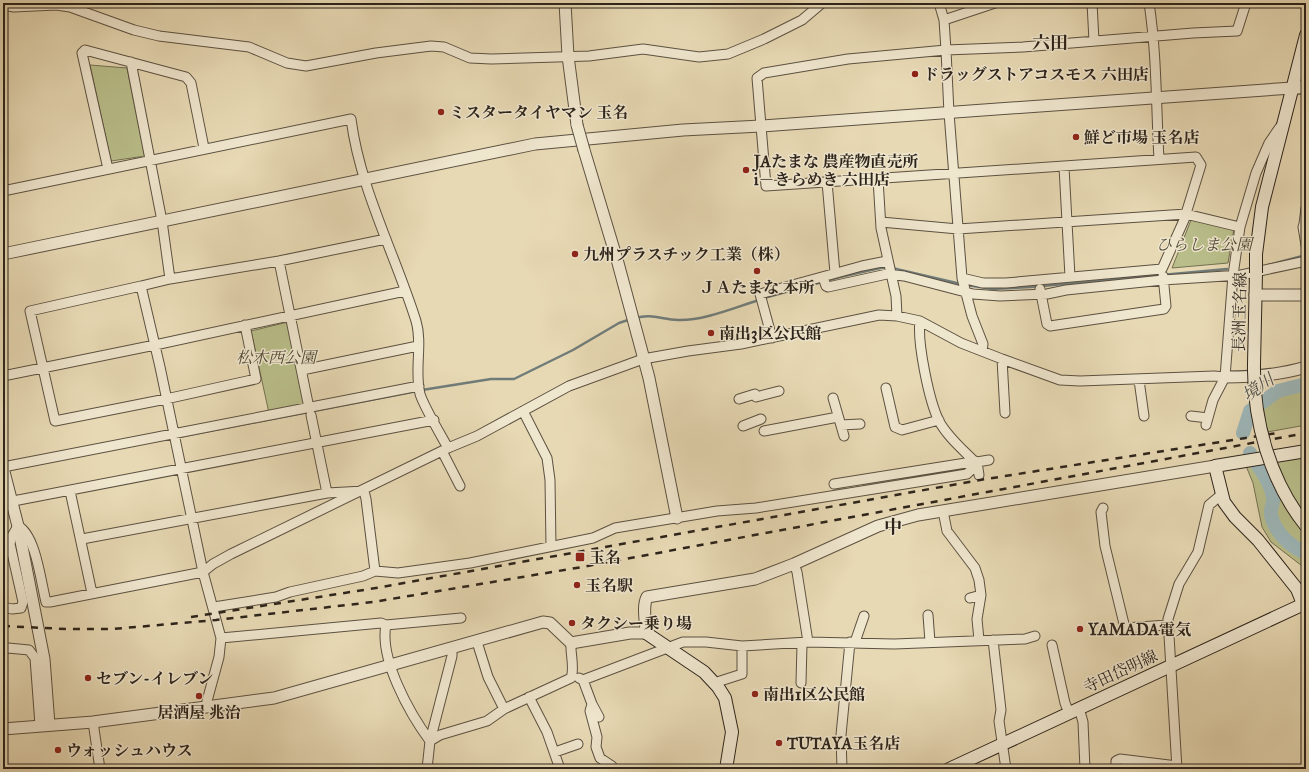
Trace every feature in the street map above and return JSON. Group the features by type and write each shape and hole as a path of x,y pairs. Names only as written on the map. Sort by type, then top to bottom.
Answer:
{"main road":[{"name":"長洲玉名線","path":"1306,35 1262,207 1256,254 1254,364 1255,398 1270,461 1286,499 1306,526"},
{"path":"1292,88 1306,87"},
{"path":"1305,603 1297,589 1258,540 1235,517 1221,495 1215,466 1306,451"},
{"name":"寺田岱明線","path":"949,769 1305,603"},
{"path":"646,633 704,672 725,698 732,732 726,769"}],"street":[{"path":"565,3 568,52 576,125 618,263 631,318 649,378 677,518"},
{"path":"3,5 14,7 56,5 70,7 134,30 174,38 242,45 287,63 306,66 376,53 431,46 444,47 470,58 568,52 589,56 643,49 699,57 728,54 792,26 822,3"},
{"path":"939,3 944,20 953,174 963,285 983,344 982,351"},
{"path":"944,20 995,3"},
{"path":"1092,3 1094,41"},
{"path":"1149,3 1154,37 1155,98 1159,159"},
{"path":"1039,287 1047,324 1050,326 1164,309 1166,306 1163,275 1186,214 1201,165 1196,157 766,186 757,78 764,73 848,59 946,50 1237,31 1246,3"},
{"path":"108,169 82,53 85,50 186,77 191,83 204,148"},
{"path":"131,62 162,221 170,279"},
{"path":"3,254 535,144 675,131 1292,88"},
{"path":"3,191 204,148 352,119 354,138 365,178 419,333 418,346 420,390 434,420 460,486"},
{"path":"1191,416 1207,422 1213,400 1225,377 1233,275 1240,227 1268,143 1284,123"},
{"path":"1064,167 1070,277"},
{"path":"878,179 881,222 897,316"},
{"path":"827,182 835,274"},
{"path":"1306,208 1305,224 1302,227 1306,246"},
{"path":"881,222 958,229 1186,214 1240,227"},
{"path":"245,325 256,379 55,421 30,311 170,279 279,261 386,239"},
{"path":"279,261 327,493"},
{"path":"772,338 760,294 824,280 835,274 890,268 963,285 1000,296 1039,287 1070,277 1233,275 1305,264"},
{"path":"824,280 828,286 872,276 890,268"},
{"path":"963,285 983,283 1039,287 1163,275"},
{"path":"140,286 155,345 203,572 214,607 221,638 219,657 207,701 208,707"},
{"path":"3,376 405,291"},
{"path":"1255,295 1271,293 1306,295"},
{"path":"18,526 32,542 46,602 203,572 213,564 231,554 330,505 364,491 445,449 477,436 569,386 644,359 772,338 872,317 897,316 920,321 961,343 1060,380 1139,380 1263,375 1306,367"},
{"path":"920,321 919,336 926,378 939,420 949,436 974,461 980,475"},
{"path":"302,370 418,346"},
{"path":"1002,359 1005,413"},
{"path":"1139,380 1144,416"},
{"path":"886,388 895,427 902,430 939,420"},
{"path":"44,725 44,659 18,526 7,502 3,469 175,439 420,390"},
{"path":"739,399 778,391"},
{"path":"833,398 844,436"},
{"path":"523,411 547,458 550,480 551,546"},
{"path":"743,426 761,419"},
{"path":"7,502 434,420"},
{"path":"764,431 839,421 860,424"},
{"path":"834,484 974,461 989,460"},
{"path":"214,607 276,598 290,592 363,576 375,571 398,573 444,567 593,538 615,528 718,510 756,508 967,474 972,469 974,461"},
{"path":"571,642 630,633 646,633 647,619 645,602 647,597 755,579 794,564 878,526 944,511 1215,466"},
{"path":"70,491 82,539 92,593"},
{"path":"82,539 327,493 364,491"},
{"path":"364,491 375,571"},
{"path":"1116,769 1116,761 1120,759 1177,767 1167,625 1179,584 1198,552 1209,505 1221,495"},
{"path":"1103,508 1101,512 1105,546 1126,628 1167,625"},
{"path":"944,511 947,531 975,568 979,580 981,595 977,620 979,640"},
{"path":"3,607 12,609 21,608 22,602 10,544 12,536 18,526"},
{"path":"794,564 797,572 805,643 801,683"},
{"path":"970,598 981,595"},
{"path":"928,615 930,642"},
{"path":"842,769 841,735 852,642 864,616"},
{"path":"221,638 382,622 386,624 461,618"},
{"path":"3,729 93,722 274,698 477,642 542,622 550,623 571,642"},
{"path":"386,624 390,666 400,693 430,741"},
{"path":"583,680 684,642 706,642 742,646 805,643 930,642 1025,639 1035,636"},
{"path":"993,640 1000,694 1001,710 999,721 1006,769"},
{"path":"477,642 488,677 504,709"},
{"path":"430,741 440,736 487,721 504,709 571,678 573,674 570,652 571,642"},
{"path":"1052,645 1065,703 1074,710 1083,722 1085,769"},
{"path":"714,683 742,674 742,646"},
{"path":"3,649 29,650 35,658 44,725"},
{"path":"427,769 430,741 452,656 452,649"},
{"path":"573,674 583,680 592,704 599,717"},
{"path":"529,697 555,752 560,769"},
{"path":"592,704 590,710 597,736 598,752 603,762 612,766 613,769"},
{"path":"93,722 100,769"},
{"path":"555,752 578,744"}],"green space":[{"path":"90,65 127,68 145,156 111,161"},
{"name":"ひらしま公園","path":"1191,220 1234,229 1228,263 1172,268"},
{"name":"松木西公園","path":"288,322 305,405 269,413 251,331"},
{"path":"1306,384 1306,425 1262,433 1249,407 1278,391"},
{"path":"1306,446 1306,569 1271,542 1262,527 1253,483 1244,461"}],"waterway":[{"path":"1268,265 1306,255"},
{"path":"764,298 840,277 880,268 887,268"},
{"path":"892,268 961,284"},
{"path":"966,285 993,289 1031,287 1227,269"},
{"path":"636,318 652,316 673,320 688,320 719,313 759,300"},
{"path":"422,390 491,379 514,379 573,350 619,323 631,319"},
{"name":"境川","path":"1243,433 1250,411 1278,391 1306,384"},
{"path":"163,440 417,391"},
{"name":"境川","path":"1250,453 1267,479 1273,499 1271,515 1276,528 1289,543 1306,553"}],"railway":[{"path":"191,617 376,588 980,480 1277,433"},
{"path":"3,626 66,629 113,629 216,620 373,602 582,567 1306,433"}],"place":[{"name":"ドラッグストアコスモス 六田店","path":"915,74"},
{"name":"ミスタータイヤマン 玉名","path":"441,112"},
{"name":"鮮ど市場 玉名店","path":"1076,137"},
{"name":"JAたまな 農産物直売所 i－きらめき 六田店","path":"746,170"},
{"name":"九州プラスチック工業（株）","path":"575,254"},
{"name":"ＪＡたまな 本所","path":"757,271"},
{"name":"南出3区公民館","path":"711,333"},
{"name":"玉名","path":"580,557"},
{"name":"玉名駅","path":"577,585"},
{"name":"タクシー乗り場","path":"572,623"},
{"name":"YAMADA電気","path":"1080,629"},
{"name":"セブン-イレブン","path":"88,678"},
{"name":"南出1区公民館","path":"755,694"},
{"name":"居酒屋 兆治","path":"199,696"},
{"name":"TUTAYA玉名店","path":"779,743"},
{"name":"ウォッシュハウス","path":"58,750"}],"district":[{"name":"六田","path":"1050,43"},
{"name":"中","path":"893,527"}]}
